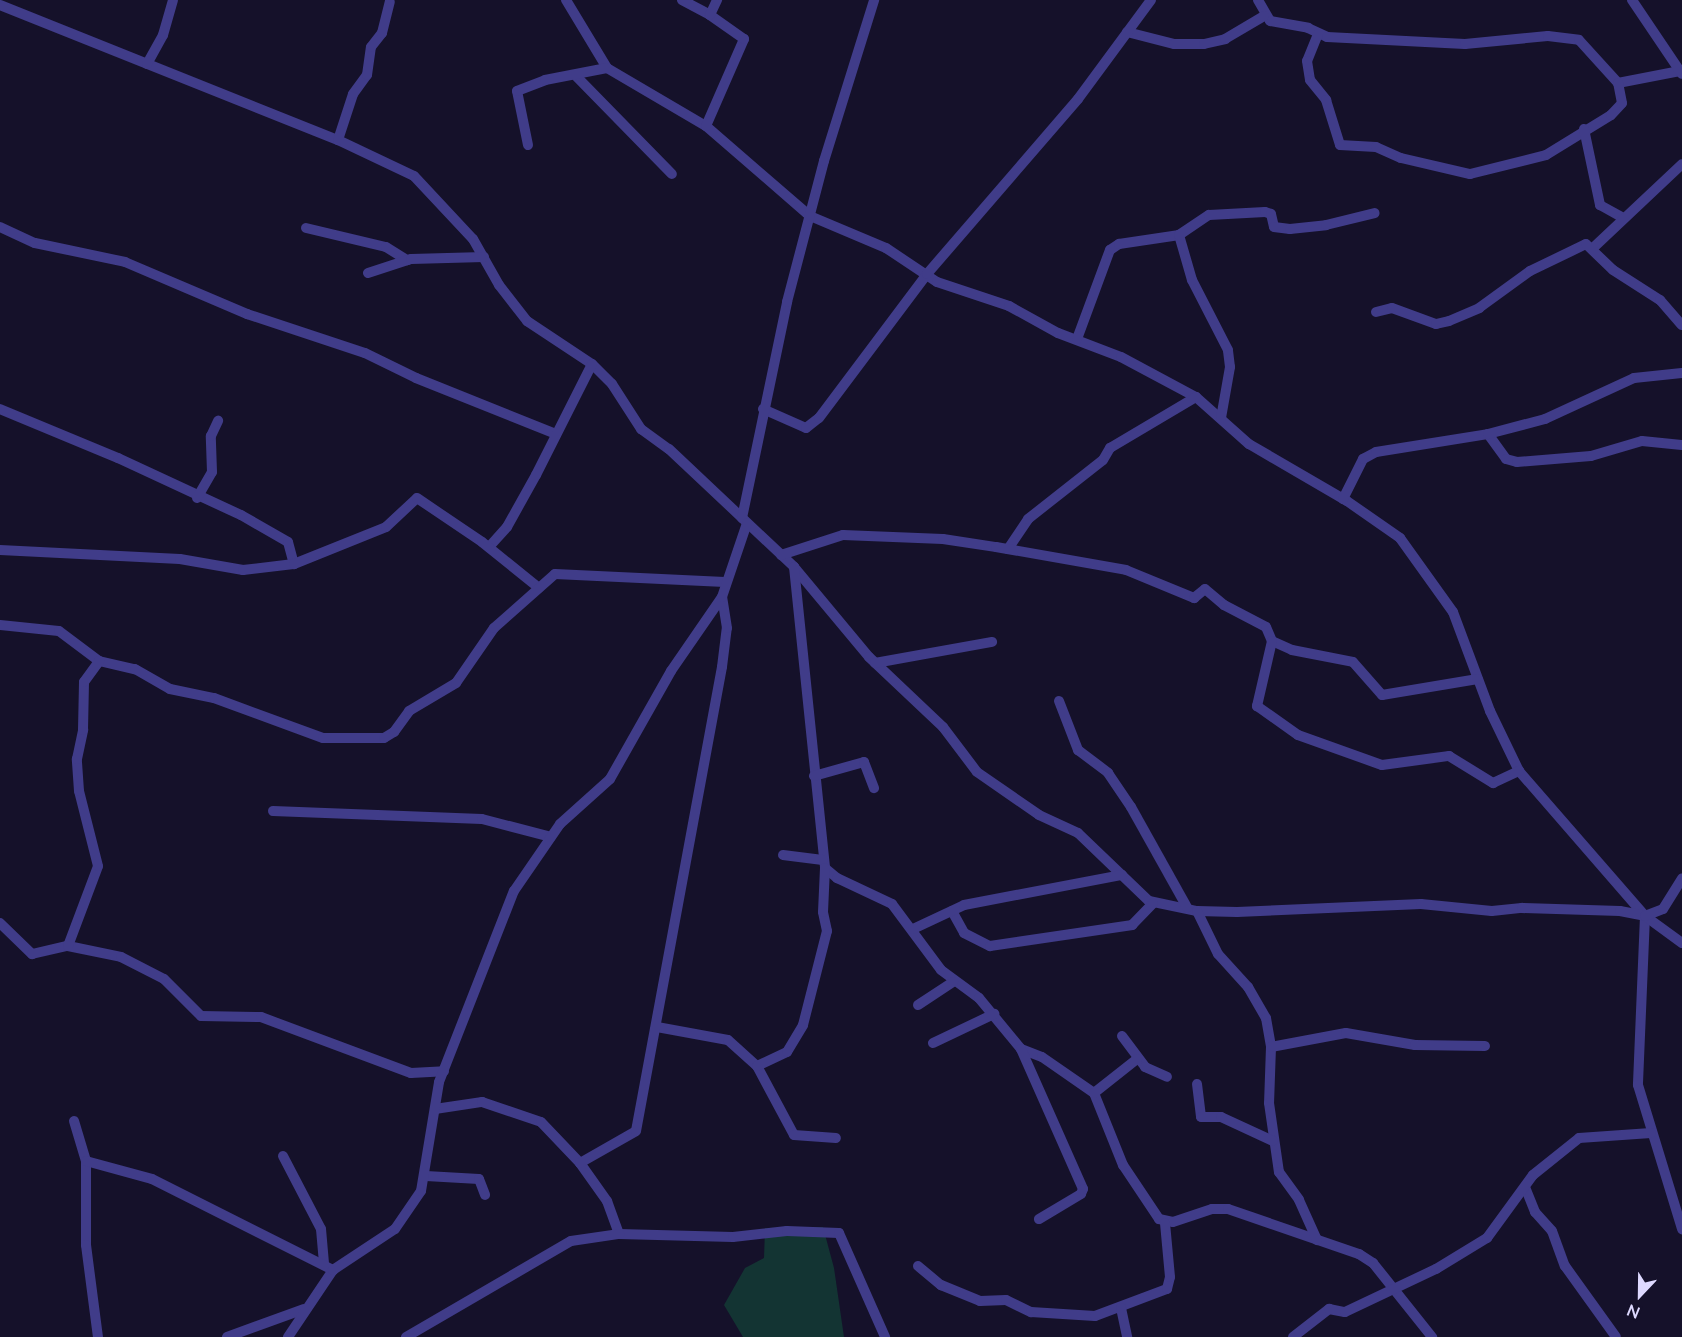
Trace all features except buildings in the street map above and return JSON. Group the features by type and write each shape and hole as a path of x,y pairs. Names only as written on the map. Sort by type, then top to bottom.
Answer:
{"street":[{"path":"147,64 163,35 173,0"},
{"path":"681,0 710,15 744,39 706,126"},
{"path":"710,15 717,0"},
{"path":"580,1163 636,1131 722,667 727,628 722,597 725,582 744,520 763,409 810,216 874,0"},
{"path":"763,409 802,427 810,426 852,378 927,274 1078,99 1151,0"},
{"path":"1258,0 1264,16 1280,25 1308,28 1318,34 1465,44 1548,36 1579,40 1617,83 1622,103 1611,115 1584,129 1546,155 1470,174 1401,158 1376,147 1340,146 1326,100 1310,80 1307,61 1318,34"},
{"path":"1617,83 1681,72 1632,0"},
{"path":"568,1 607,68 706,126 810,216 886,248 937,282 978,293 1196,397 1249,444 1343,499 1400,538 1453,612 1478,679 1519,771 1646,916 1682,943"},
{"path":"338,140 353,94 367,75 370,47 382,33 390,2"},
{"path":"0,5 338,140 414,176 448,208 527,321 592,364 612,384 640,429 669,449 794,567 875,663 943,727 977,772 1039,814 1078,833 1153,903 1192,909 1277,912 1421,904 1492,911 1591,909 1646,916 1663,909 1682,879"},
{"path":"1127,32 1174,44 1204,44 1225,39 1264,16"},
{"path":"528,145 517,91 545,81 607,68"},
{"path":"576,76 672,174"},
{"path":"1584,129 1600,205 1623,218"},
{"path":"1593,248 1682,164"},
{"path":"1077,339 1110,250 1119,244 1179,235 1209,215 1265,212 1271,214 1274,227 1290,229 1375,213"},
{"path":"0,227 35,243 125,262 247,314 365,353 416,378 556,434"},
{"path":"306,228 386,247 407,260"},
{"path":"1179,235 1192,280 1228,350 1230,367 1221,418"},
{"path":"1376,312 1392,308 1436,324 1449,321 1479,308 1558,256 1586,244 1593,248 1613,270 1660,300 1682,325"},
{"path":"368,273 407,260 484,257"},
{"path":"489,547 507,527 592,364"},
{"path":"1343,499 1363,459 1376,452 1488,434 1545,419 1634,378 1682,373"},
{"path":"1008,549 1028,519 1103,460 1110,448 1196,397"},
{"path":"0,409 118,458 285,539 294,564"},
{"path":"197,498 212,472 211,436 218,421"},
{"path":"1488,434 1506,459 1517,462 1591,456 1642,441 1682,444"},
{"path":"0,550 180,559 243,570 294,564 386,527 417,498 489,547 539,588"},
{"path":"781,555 843,535 943,539 1126,570 1194,598 1205,589 1224,605 1266,627 1272,641 1257,706 1298,735 1382,765 1449,756 1493,783 1519,771"},
{"path":"757,1066 787,1052 803,1025 827,931 822,912 824,864 794,567"},
{"path":"0,625 59,631 99,661 135,669 170,689 214,698 323,738 384,738 394,732 409,711 456,682 494,628 550,577 560,574 725,582"},
{"path":"288,1337 328,1267 395,1229 410,1210 426,1176 435,1108 444,1071 514,891 551,837 610,779 671,671 722,597"},
{"path":"1272,641 1292,650 1353,662 1374,689 1386,695 1478,679"},
{"path":"875,663 992,642"},
{"path":"68,946 98,866 79,791 77,759 83,730 84,682 99,661"},
{"path":"1059,701 1078,750 1108,773 1156,847 1218,954 1260,1004 1271,1047 1269,1103 1273,1141 1280,1172 1299,1200 1317,1240"},
{"path":"814,776 864,762 874,788"},
{"path":"273,811 348,811 482,819 551,837"},
{"path":"783,855 824,864 837,878 892,904 913,928 952,982 969,990 994,1014 1021,1049 1083,1189 1081,1194 1039,1219"},
{"path":"913,928 985,900 1122,875"},
{"path":"952,911 964,933 990,946 1132,925 1153,903"},
{"path":"1646,916 1638,1085 1682,1229"},
{"path":"0,923 32,954 68,946 121,957 164,979 201,1016 261,1017 411,1073 444,1071"},
{"path":"918,1005 952,982"},
{"path":"933,1043 994,1014"},
{"path":"657,1027 719,1036 757,1066 794,1136 836,1138"},
{"path":"1271,1047 1346,1033 1415,1044 1485,1046"},
{"path":"1122,1036 1137,1059 1155,1074 1167,1077"},
{"path":"918,1266 941,1285 980,1301 1006,1300 1031,1312 1053,1311 1081,1317 1121,1308 1167,1289 1170,1277 1165,1223 1123,1165 1094,1093 1042,1057 1021,1049"},
{"path":"1094,1093 1137,1059"},
{"path":"1197,1084 1201,1117 1221,1118 1273,1141"},
{"path":"435,1108 482,1102 528,1117 550,1129 580,1163 607,1201 619,1234"},
{"path":"74,1121 86,1161 86,1245 98,1337"},
{"path":"1296,1336 1329,1309 1345,1312 1436,1269 1487,1238 1525,1187 1561,1149 1579,1138 1651,1133"},
{"path":"283,1156 321,1228 328,1267"},
{"path":"86,1161 147,1177 328,1267"},
{"path":"426,1176 478,1179 484,1195"},
{"path":"1525,1187 1535,1212 1552,1231 1565,1266 1616,1337"},
{"path":"1165,1223 1228,1209 1317,1240 1373,1263 1432,1337"},
{"path":"406,1337 571,1241 619,1234 733,1237 833,1230 839,1233 885,1337"},
{"path":"1121,1308 1127,1337"},
{"path":"227,1337 304,1309"}],"green space":[{"path":"823,1227 834,1268 844,1337 743,1337 724,1305 745,1268 764,1258 765,1228"}]}
